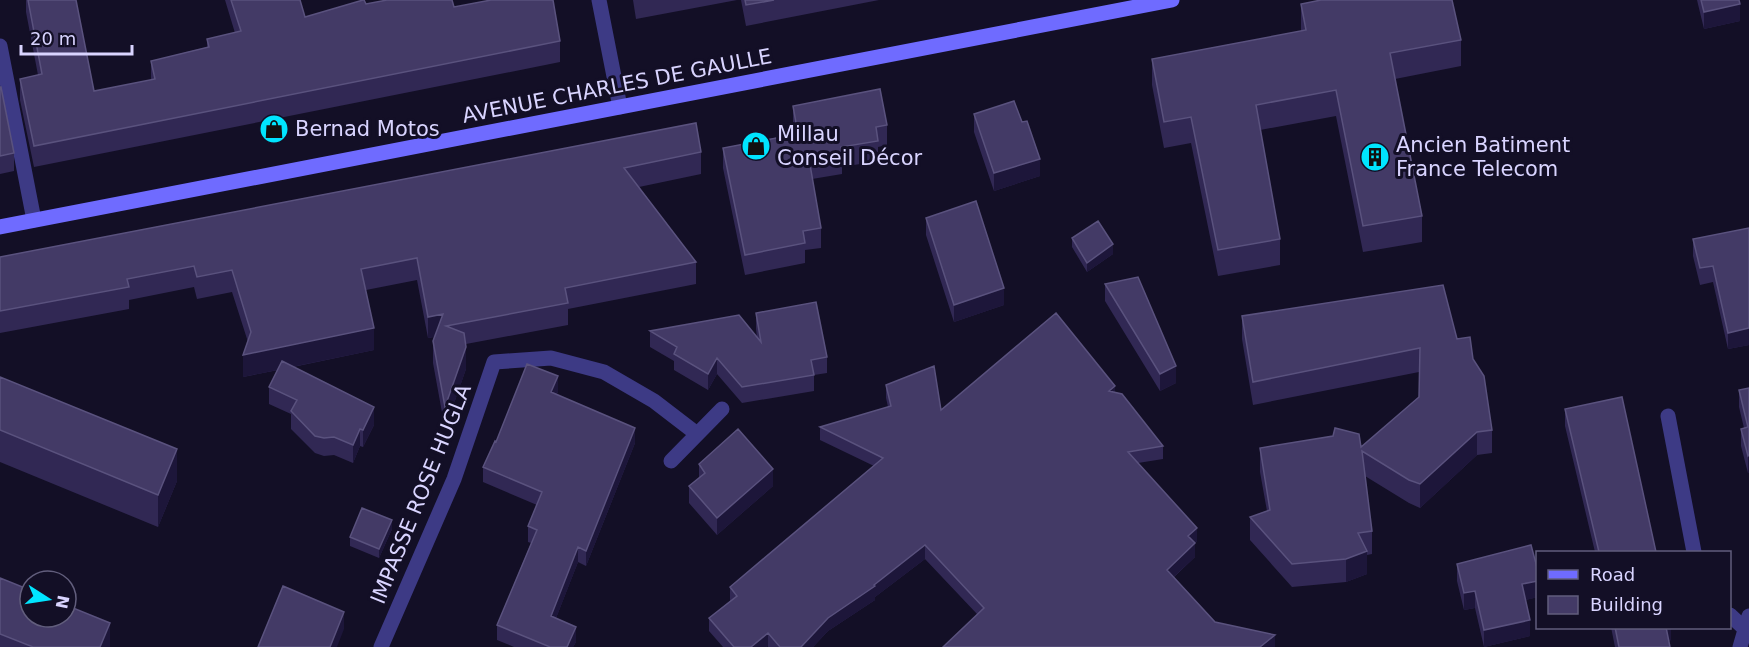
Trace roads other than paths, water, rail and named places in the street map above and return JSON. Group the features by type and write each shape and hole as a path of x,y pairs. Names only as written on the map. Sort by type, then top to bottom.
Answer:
{"main road":[{"name":"AVENUE CHARLES DE GAULLE","path":"0,227 1172,0"}],"street":[{"path":"599,0 620,107"},
{"path":"0,46 34,220"},
{"name":"IMPASSE ROSE HUGLA","path":"381,647 454,479 494,362 551,358 604,372 654,401 697,434"},
{"path":"670,461 722,409"},
{"path":"1668,416 1694,551"},
{"path":"1731,615 1747,622 1740,647"}],"place":[{"name":"Bernad Motos","path":"274,129"},
{"name":"Millau Conseil Décor","path":"756,146"},
{"name":"Ancien Batiment France Telecom","path":"1375,157"}]}
